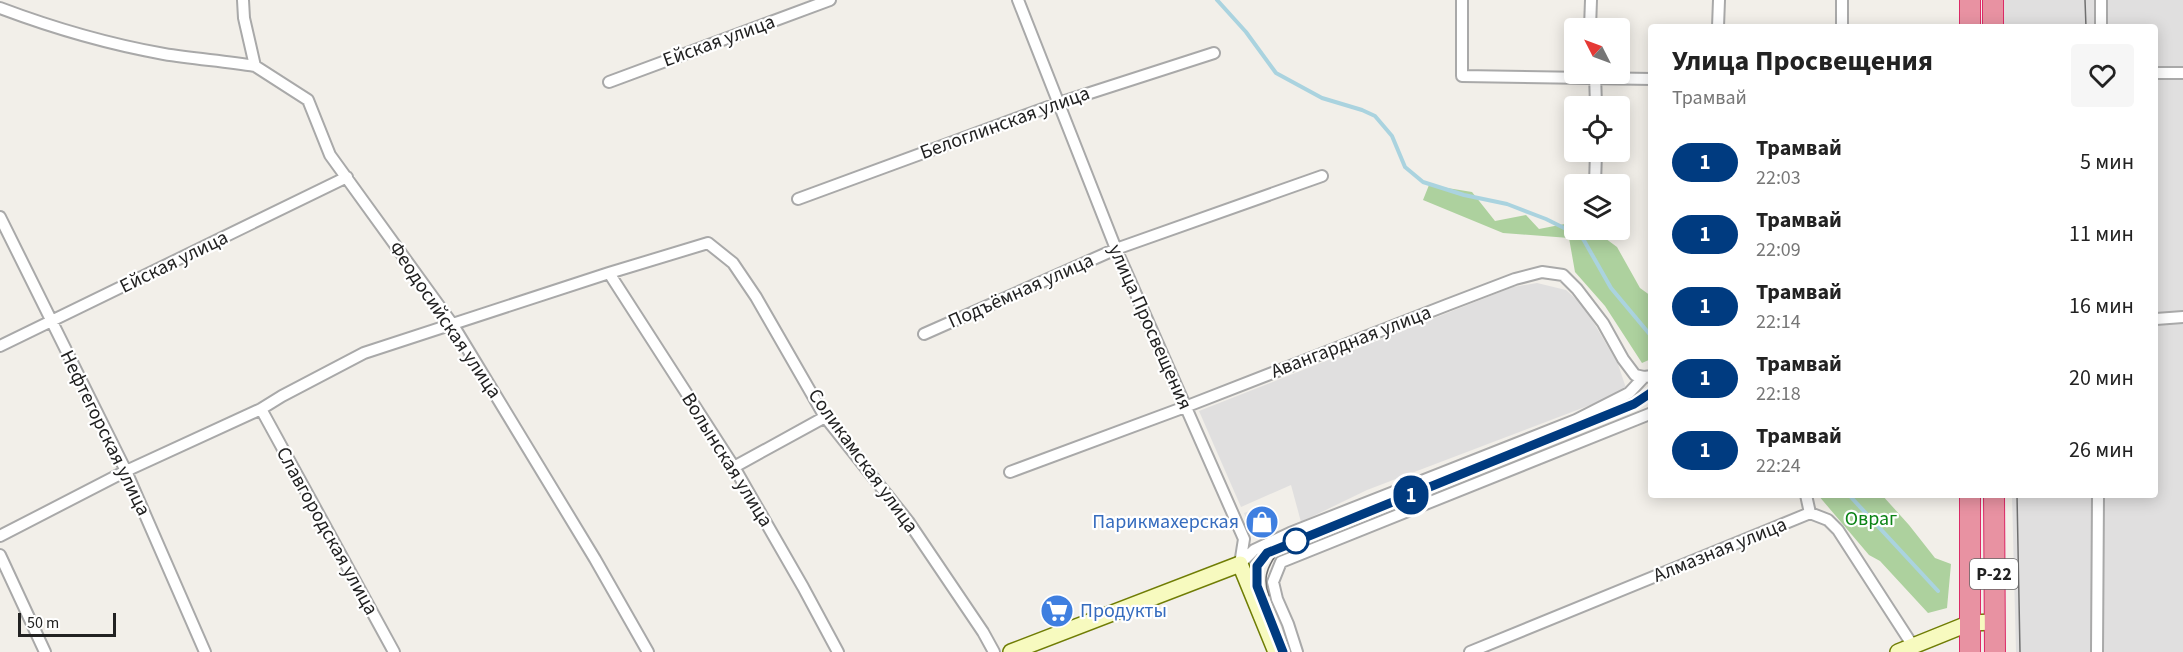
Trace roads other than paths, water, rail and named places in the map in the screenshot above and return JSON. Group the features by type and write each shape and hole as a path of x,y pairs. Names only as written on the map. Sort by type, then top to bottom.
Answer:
{"highway":[{"path":"1970,0 1970,24"},
{"path":"1993,0 1993,24"},
{"name":"Р-22","path":"1970,498 1970,652"},
{"name":"Р-22","path":"1994,498 1995,652"}],"street":[{"path":"0,8 51,27 132,48 166,55 255,66 244,18 243,0"},
{"name":"Ейская улица","path":"609,82 830,0"},
{"name":"улица Просвещения","path":"1017,0 1116,249 1244,539 1240,564 1276,652"},
{"path":"1462,0 1462,76 1564,75"},
{"path":"1590,18 1591,0"},
{"path":"1718,24 1719,0"},
{"path":"1842,0 1842,24"},
{"path":"2101,0 2101,24"},
{"name":"Белоглинская улица","path":"798,199 1059,103 1214,53"},
{"name":"Феодосийская улица","path":"255,66 308,100 330,155 453,325 595,559 648,652"},
{"path":"2158,73 2183,73"},
{"path":"1630,77 1648,79"},
{"name":"Подъёмная улица","path":"924,334 1116,249 1323,176"},
{"name":"Ейская улица","path":"0,346 347,177"},
{"name":"Нефтегорская улица","path":"0,217 126,471 205,652"},
{"name":"Соликамская улица","path":"609,273 708,243 733,263 825,417 908,520 994,652"},
{"name":"Авангардная улица","path":"1010,472 1515,279 1542,272 1563,275 1604,323 1623,359 1635,375 1648,376"},
{"path":"0,536 126,471 261,410 282,396 364,352 609,273"},
{"name":"Волынская улица","path":"609,273 734,467 838,652"},
{"path":"2158,319 2183,317"},
{"path":"1011,652 1240,564 1254,550 1290,533 1576,420 1629,393 1648,376"},
{"name":"Славгородская улица","path":"261,410 394,652"},
{"path":"1297,652 1273,582 1281,562 1290,556 1648,415"},
{"path":"734,467 825,417"},
{"path":"1807,498 1810,513"},
{"path":"2097,652 2098,498"},
{"name":"Алмазная улица","path":"1470,652 1810,513 1828,520 1838,530 1913,649"},
{"path":"0,555 45,652"},
{"path":"1898,652 1913,649 1970,623 1994,622"}],"waterway":[{"path":"1217,0 1246,32 1276,73 1322,98 1375,116 1392,136 1405,167 1423,182 1464,195 1507,204 1546,219 1582,237 1611,288 1648,332"},
{"path":"1852,498 1938,591"}],"tram line":[{"path":"2085,0 2086,24"},
{"path":"1283,652 1257,586 1257,566 1267,553 1634,404 1648,395"},
{"name":"1","path":"1283,652 1257,586 1257,566 1267,553 1634,404 1648,395"},
{"path":"2017,498 2020,652"},
{"path":"1269,596 1266,575 1276,555"}],"place":[{"name":"Парикмахерская","path":"1262,522"},
{"name":"Продукты","path":"1057,611"}],"park label":[{"name":"Овраг","path":"1871,519"}]}
